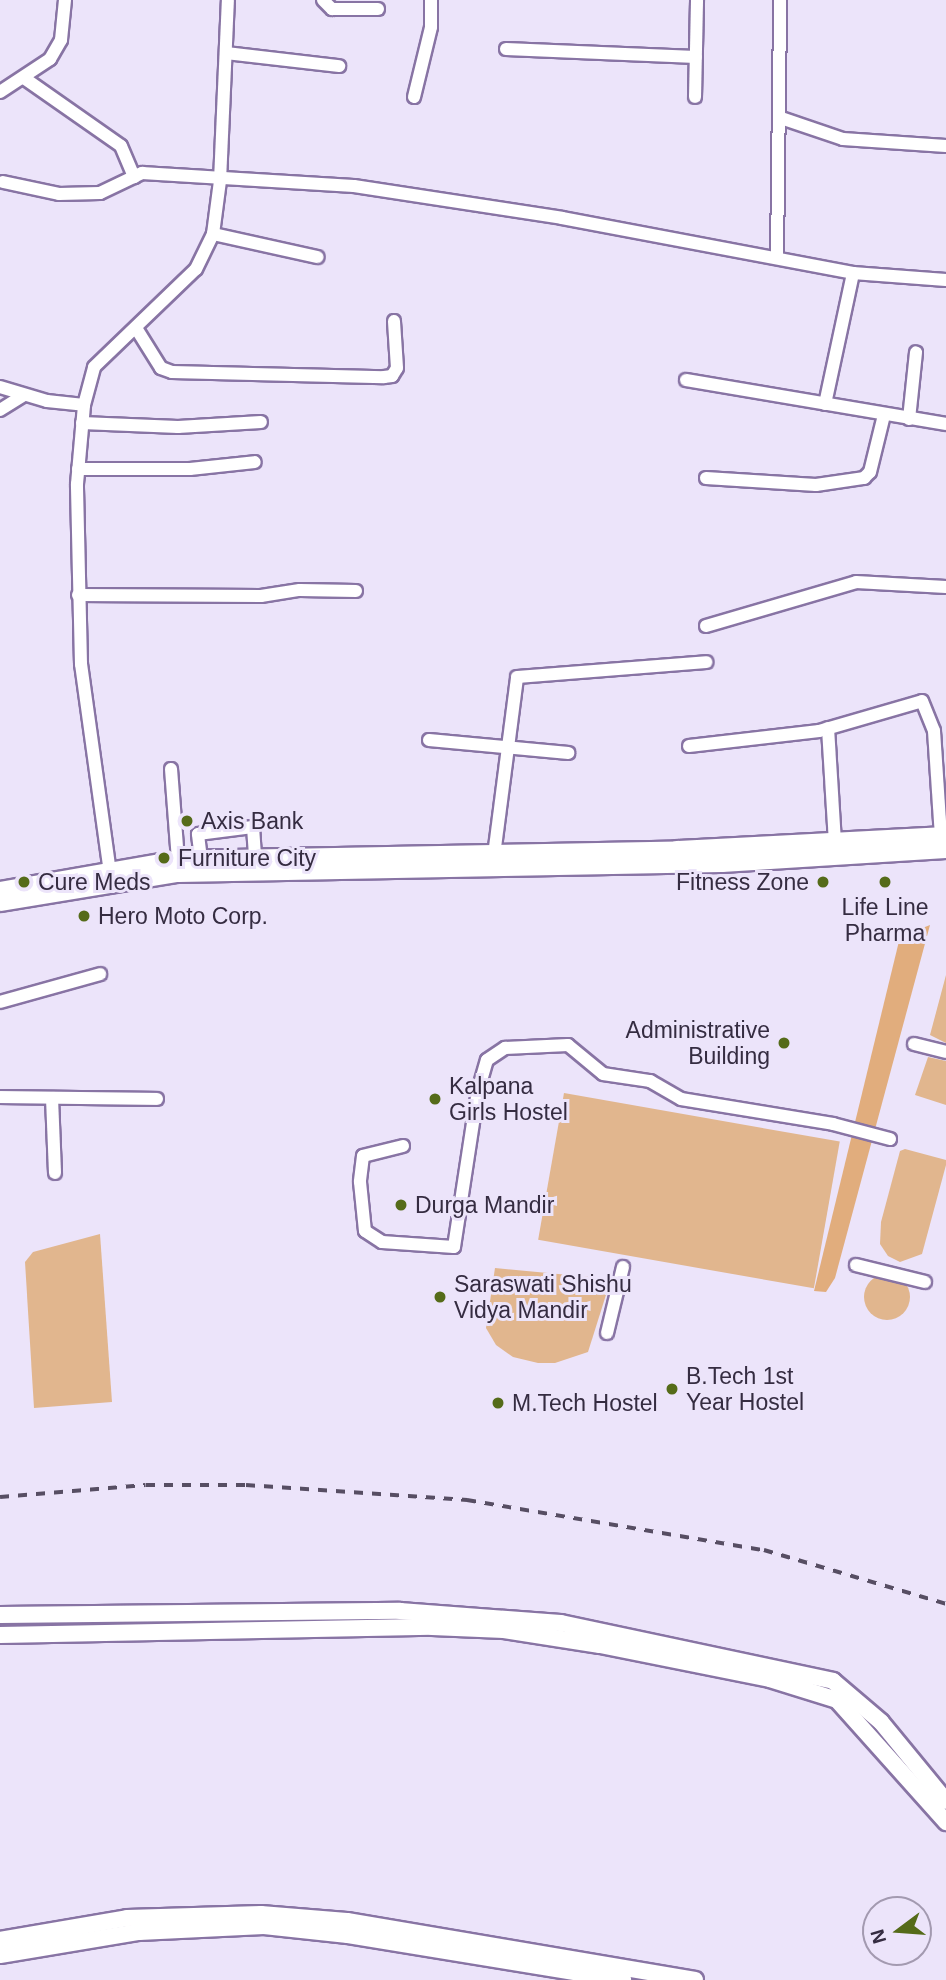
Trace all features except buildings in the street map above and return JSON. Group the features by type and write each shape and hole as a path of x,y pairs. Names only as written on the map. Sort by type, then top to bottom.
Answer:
{"main road":[{"path":"0,891 111,876 178,873 722,863 944,840"},
{"path":"0,902 178,860 494,855 944,840"}],"street":[{"path":"0,92 50,59 61,40 65,0"},
{"path":"111,876 81,664 78,469 82,423 94,367 196,269 213,234 220,181 228,0"},
{"path":"323,0 332,9 378,9"},
{"path":"414,97 430,27 431,0"},
{"path":"695,97 697,0"},
{"path":"776,257 781,118 780,0"},
{"path":"506,49 696,57"},
{"path":"226,53 340,66"},
{"path":"24,78 121,146 134,177"},
{"path":"781,118 843,139 946,146"},
{"path":"4,182 58,194 90,194 142,173 220,181 354,186 464,201 853,273 946,280"},
{"path":"213,234 318,257"},
{"path":"825,404 853,273"},
{"path":"136,328 161,368 172,372 384,377 397,368 394,321"},
{"path":"909,419 916,352"},
{"path":"686,380 946,424"},
{"path":"0,387 24,395 85,405"},
{"path":"0,410 24,395"},
{"path":"706,478 816,485 864,478 870,472 884,415"},
{"path":"82,423 178,427 261,422"},
{"path":"78,469 190,469 255,462"},
{"path":"706,626 856,582 946,587"},
{"path":"78,595 261,596 300,590 355,591"},
{"path":"494,855 517,677 706,662"},
{"path":"689,746 828,729 922,701 934,731 944,840"},
{"path":"828,729 835,843"},
{"path":"429,740 568,754"},
{"path":"171,769 178,860"},
{"path":"201,859 198,834 253,827 255,858"},
{"path":"0,1002 100,974"},
{"path":"914,1044 946,1052"},
{"path":"403,1146 363,1156 360,1182 365,1231 382,1242 454,1247 478,1091 487,1060 505,1048 568,1045 603,1074 650,1081 681,1099 832,1124 890,1139"},
{"path":"0,1097 156,1099"},
{"path":"52,1098 55,1173"},
{"path":"856,1265 925,1282"},
{"path":"607,1333 623,1267"},
{"path":"0,1615 465,1613 614,1633 833,1681 881,1722 946,1801"},
{"path":"0,1635 432,1627 503,1630 600,1645 770,1679 836,1700 946,1822"},
{"path":"0,1940 127,1919 261,1914 347,1921 695,1980"},
{"path":"0,1955 139,1932 264,1926 348,1935 623,1980"}],"shaded area":[{"path":"930,925 835,1278 826,1292 814,1291 900,937"},
{"path":"946,975 946,1043 930,1035"},
{"path":"928,1057 946,1061 946,1105 915,1095"},
{"path":"564,1093 840,1142 814,1288 538,1240"},
{"path":"905,1149 946,1160 946,1165 922,1254 900,1262 888,1256 880,1244 881,1222 900,1151"},
{"path":"100,1234 112,1402 34,1408 25,1262 33,1252"},
{"path":"495,1268 611,1279 588,1352 555,1363 538,1363 513,1357 496,1345 486,1328"},
{"path":"887,1274 904,1280 910,1297 904,1314 887,1320 870,1314 864,1297 870,1280"}],"railway":[{"path":"0,1497 146,1485 246,1485 467,1500 764,1550 946,1604"}],"place":[{"name":"Axis Bank","path":"187,821"},
{"name":"Furniture City","path":"164,858"},
{"name":"Cure Meds","path":"24,882"},
{"name":"Fitness Zone","path":"823,882"},
{"name":"Life Line Pharma","path":"885,882"},
{"name":"Hero Moto Corp.","path":"84,916"},
{"name":"Administrative Building","path":"784,1043"},
{"name":"Kalpana Girls Hostel","path":"435,1099"},
{"name":"Durga Mandir","path":"401,1205"},
{"name":"Saraswati Shishu Vidya Mandir","path":"440,1297"},
{"name":"B.Tech 1st Year Hostel","path":"672,1389"},
{"name":"M.Tech Hostel","path":"498,1403"}]}
